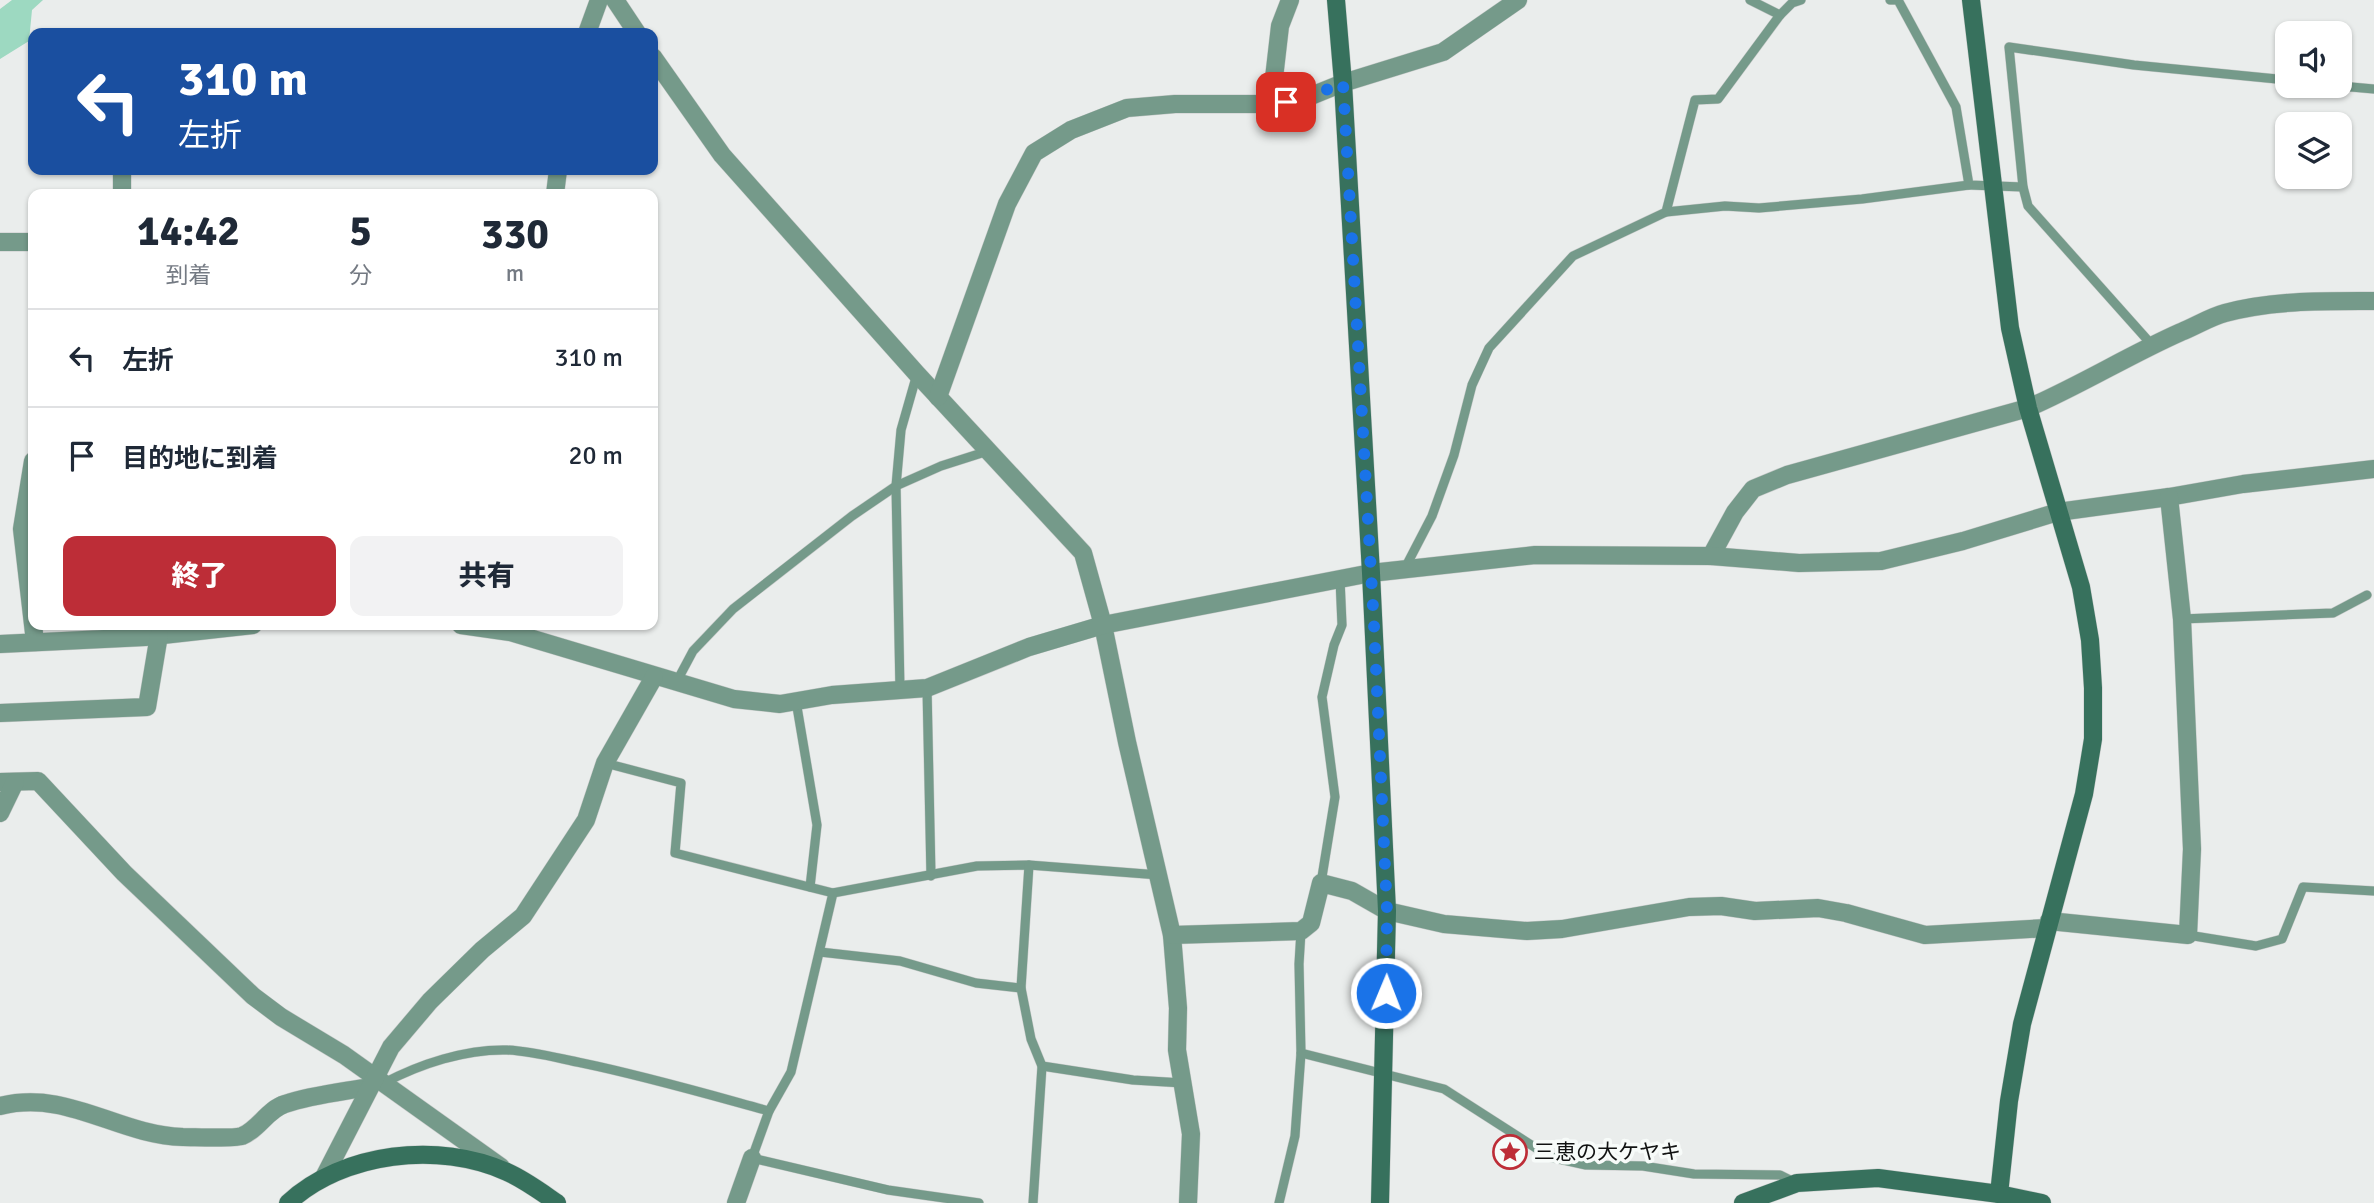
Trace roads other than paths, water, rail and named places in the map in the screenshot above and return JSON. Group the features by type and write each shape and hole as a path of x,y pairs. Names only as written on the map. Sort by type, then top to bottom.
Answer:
{"street":[{"path":"589,28 599,0"},
{"path":"615,0 634,28"},
{"path":"1271,104 1280,26 1290,0"},
{"path":"1336,0 1371,573 1387,911 1380,1203"},
{"path":"939,397 1007,204 1034,153 1071,130 1127,108 1175,104 1271,104 1301,100 1343,83 1443,52 1518,0"},
{"path":"1971,0 2010,328 2028,408 2081,587 2091,640 2093,739 2084,794 2022,1024 2009,1101 2000,1194"},
{"path":"658,64 722,155 917,374 1083,553 1103,625 1172,935 1178,1008 1177,1050 1191,1134 1188,1203"},
{"path":"0,242 28,242"},
{"path":"1711,556 1735,512 1754,488 1826,463 2028,408 2152,345 2222,314 2248,308 2326,301 2374,301"},
{"path":"516,630 654,677 677,681 734,699 780,704 832,695 927,688 1029,647 1103,625 1371,573 1535,555 1711,556 1800,563 1881,561 1963,541 2058,512 2243,484 2374,469"},
{"path":"28,492 22,529 28,586"},
{"path":"1172,935 1301,931 1311,923 1321,883 1352,891 1387,911 1444,924 1527,931 1562,929 1689,907 1721,906 1755,911 1818,908 1925,935 2048,925 2188,936 2192,849 2182,619 2169,497"},
{"path":"33,630 34,642"},
{"path":"0,643 206,630"},
{"path":"0,713 147,707 159,635"},
{"path":"324,1177 376,1082 391,1047 430,1001 482,950 523,916 586,820 605,763 654,677"},
{"path":"0,813 7,782 38,781 124,873 253,996 549,1201"},
{"path":"0,1106 44,1101 76,1108 144,1132 180,1137 242,1136 281,1104 376,1082"},
{"path":"288,1203 324,1177 382,1159 444,1155 478,1161 506,1171"},
{"path":"736,1203 752,1158"},
{"path":"1743,1203 1797,1183 1878,1178 2000,1194 2042,1203"}],"lane":[{"path":"1751,0 1780,15"},
{"path":"1667,212 1695,100 1718,99 1780,15 1792,3 1801,0"},
{"path":"1890,0 1898,0 1956,107 1969,185"},
{"path":"2152,345 2028,206 2023,187 2009,47 2134,65 2275,79"},
{"path":"2352,87 2374,89"},
{"path":"1404,570 1432,516 1454,455 1472,385 1489,348 1573,256 1667,212 1725,206 1759,208 1862,199 1969,185 2023,187"},
{"path":"900,690 896,486 901,430 917,374"},
{"path":"677,681 693,650 733,609 852,516 896,486 941,466 988,451"},
{"path":"1321,883 1335,797 1322,697 1342,625 1340,579"},
{"path":"2182,619 2333,613 2367,595"},
{"path":"927,688 931,876"},
{"path":"796,701 817,825 810,887"},
{"path":"605,763 681,783 675,853 833,893 977,866 1029,864 1159,875"},
{"path":"1029,864 1021,988 1031,1040 1042,1066 1033,1203"},
{"path":"2188,936 2256,946 2282,939 2303,887 2374,891"},
{"path":"833,893 791,1072 769,1111 752,1158 888,1191 979,1203"},
{"path":"1279,1203 1296,1136 1301,1053 1301,931"},
{"path":"820,952 900,961 976,983 1021,988"},
{"path":"376,1082 432,1062 506,1050 539,1054 639,1075 769,1111"},
{"path":"1301,1053 1444,1089 1550,1157 1586,1165 1643,1166 1694,1174 1780,1175 1797,1183"},
{"path":"1042,1066 1133,1080 1182,1083"}],"place":[{"name":"三恵の大ケヤキ","path":"1510,1152"}]}
